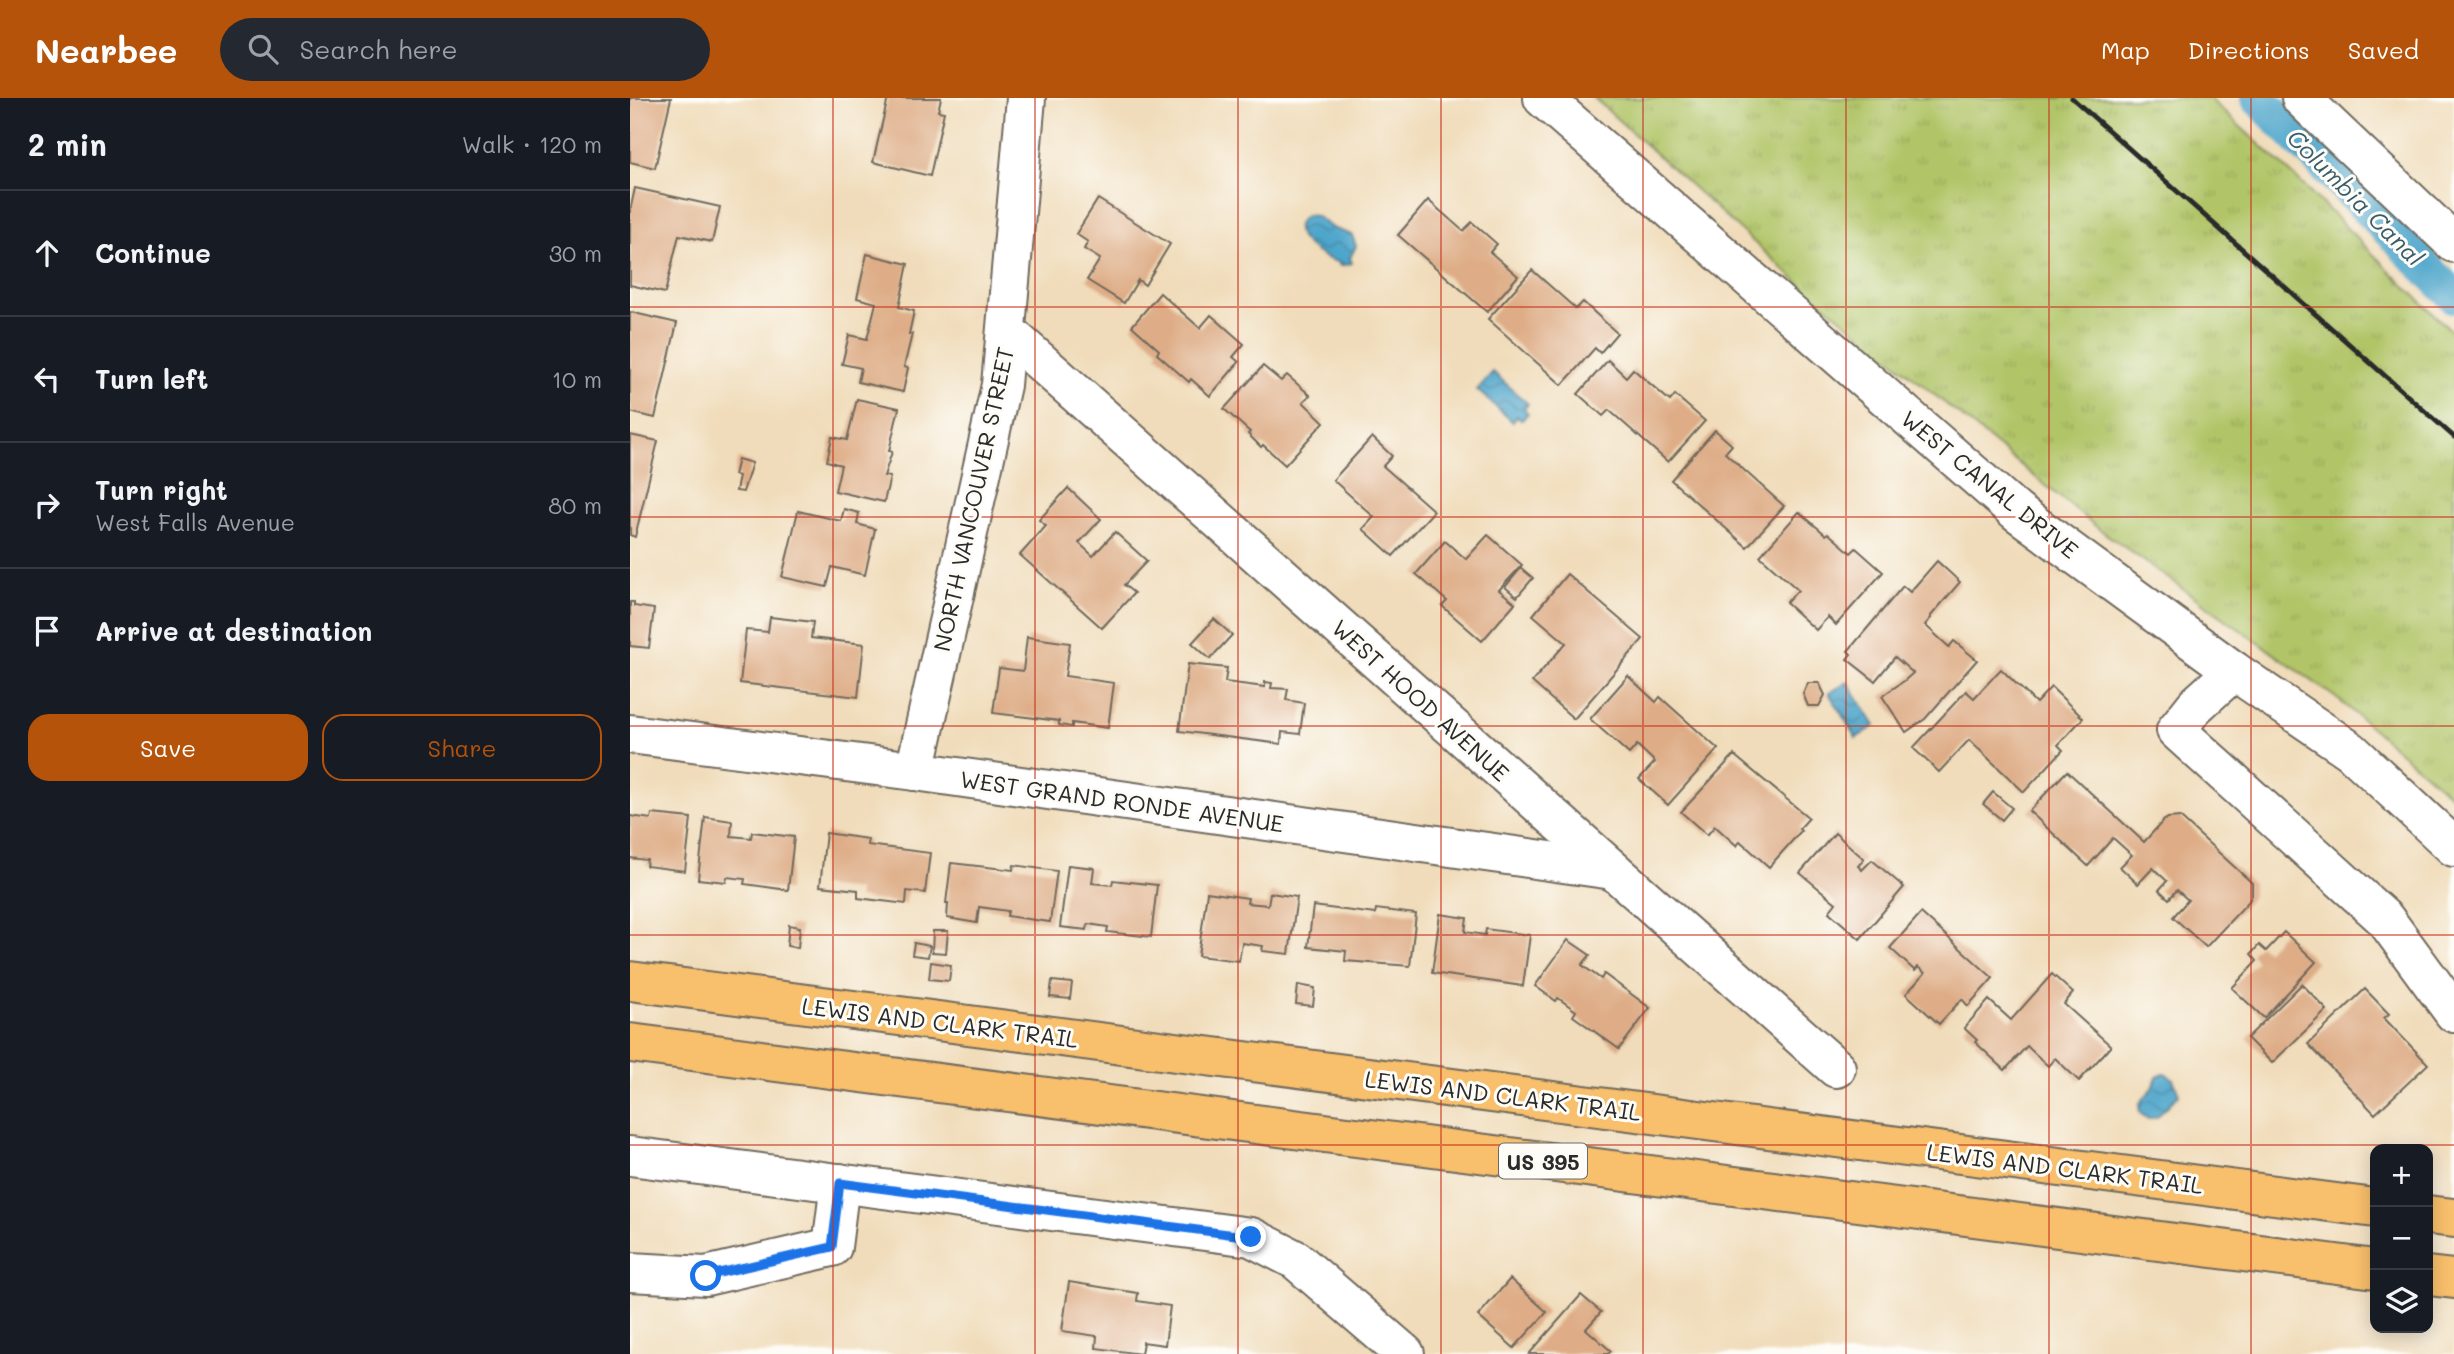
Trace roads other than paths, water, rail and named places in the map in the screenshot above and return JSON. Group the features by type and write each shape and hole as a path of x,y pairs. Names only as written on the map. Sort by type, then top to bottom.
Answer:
{"highway":[{"name":"LEWIS AND CLARK TRAIL","path":"630,981 2370,1207"},
{"name":"US 395","path":"630,1043 2370,1268"},
{"path":"2433,1216 2454,1218"},
{"path":"2433,1277 2454,1279"}],"street":[{"name":"NORTH VANCOUVER STREET","path":"915,771 1001,385 1026,98"},
{"name":"WEST CANAL DRIVE","path":"1543,98 2017,512 2234,671 2351,751 2454,847"},
{"path":"2301,98 2454,243"},
{"name":"WEST HOOD AVENUE","path":"1007,332 1836,1068"},
{"path":"2234,671 2195,706 2176,730 2385,919 2454,1013"},
{"name":"WEST GRAND RONDE AVENUE","path":"630,734 915,771 1613,870"},
{"path":"630,1156 1251,1237 1296,1259 1405,1354"},
{"path":"630,1272 706,1276 832,1247 840,1183"}],"water":[{"path":"1307,215 1316,216 1332,228 1352,235 1356,246 1350,258 1352,263 1340,266 1338,262 1322,256 1306,243 1298,229 1300,221"},
{"path":"1493,372 1528,404 1524,409 1528,413 1522,420 1517,416 1513,422 1477,390"},
{"path":"1848,682 1875,726 1856,738 1829,693"},
{"path":"2165,1073 2173,1079 2179,1094 2157,1117 2148,1119 2140,1113 2139,1104 2151,1090 2157,1077"}],"waterway":[{"name":"Columbia Canal","path":"2258,98 2454,296"}],"railway":[{"path":"2072,98 2454,437"}]}
